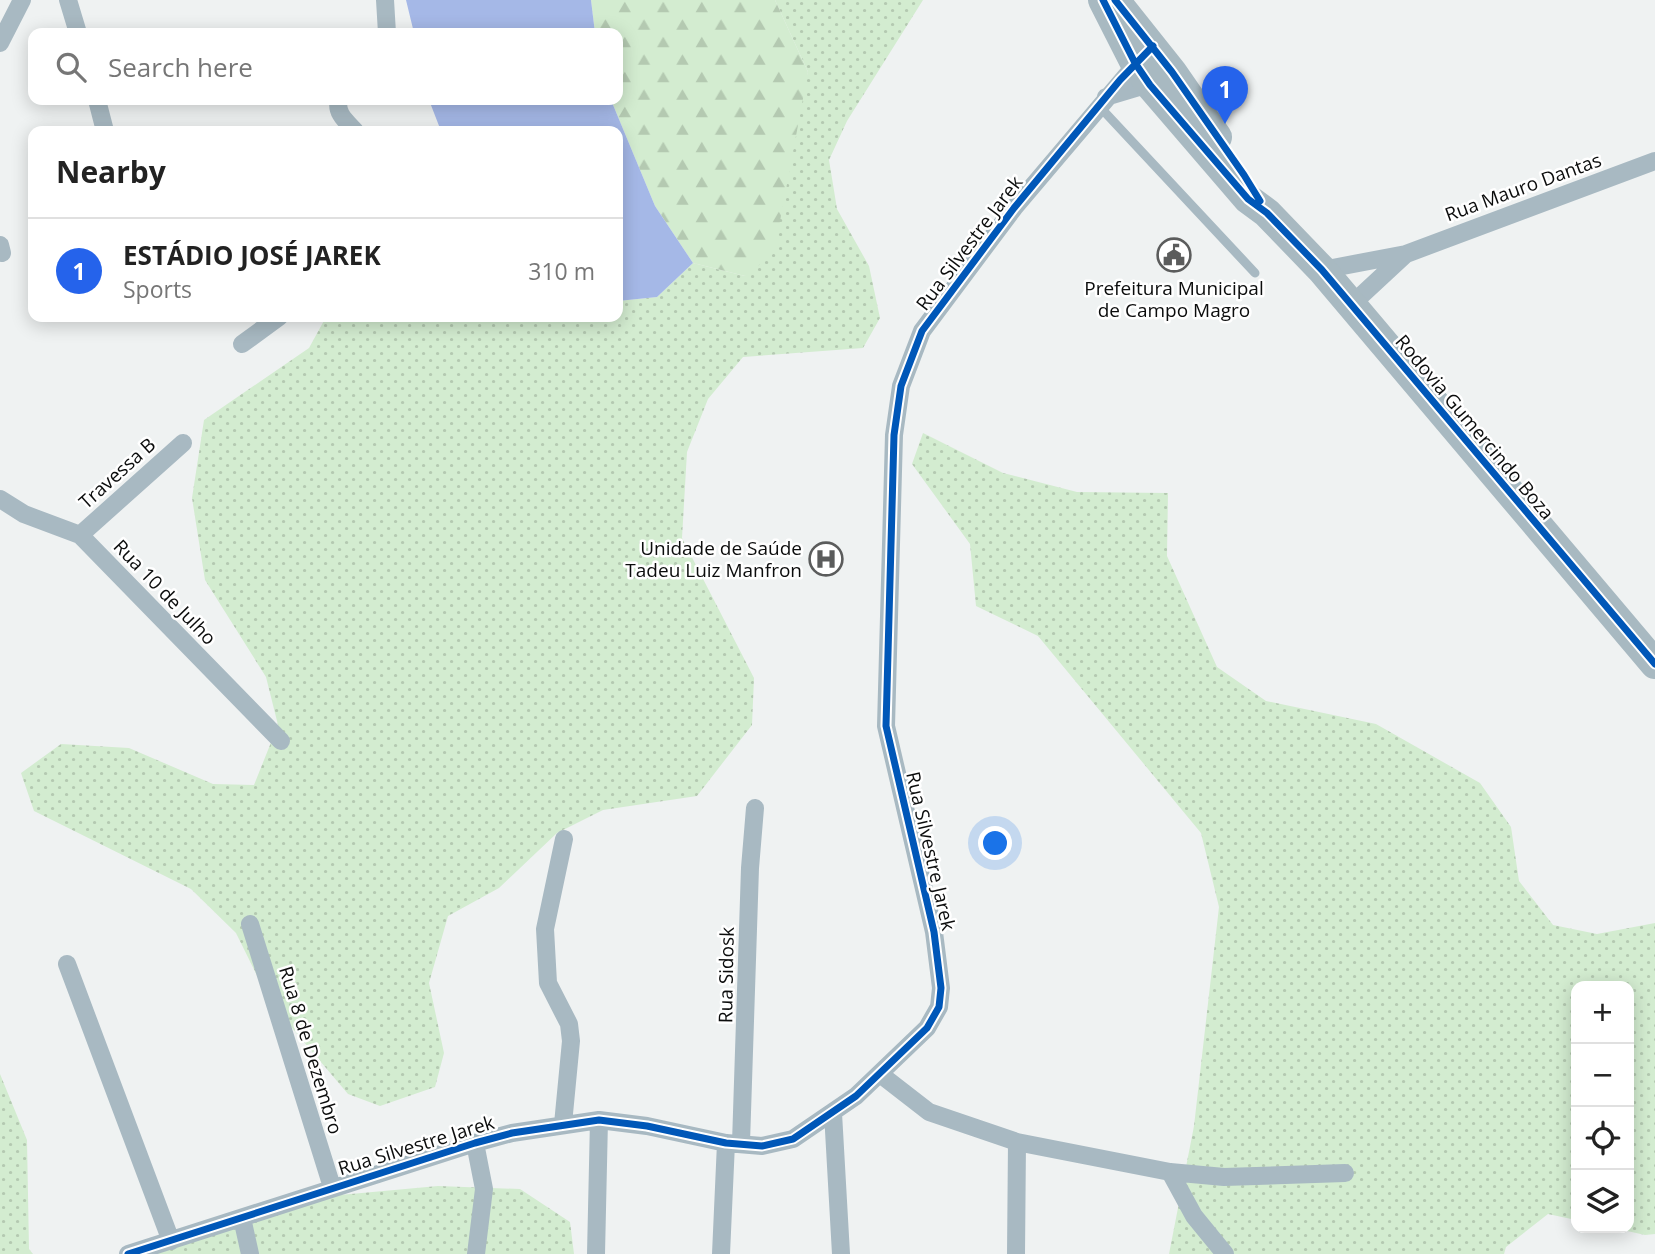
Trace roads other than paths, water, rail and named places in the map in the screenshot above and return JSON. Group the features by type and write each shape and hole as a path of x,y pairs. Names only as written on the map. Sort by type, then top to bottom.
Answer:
{"main road":[{"name":"Rodovia Gumercindo Boza","path":"1103,0 1153,67 1231,181 1248,199 1267,213 1322,270 1655,664"},
{"name":"Rodovia Gumercindo Boza","path":"1115,0 1153,67"}],"street":[{"path":"0,43 22,0"},
{"path":"68,0 76,28"},
{"path":"385,0 387,28"},
{"path":"1103,102 1153,67"},
{"name":"Rua Silvestre Jarek","path":"128,1254 475,1143 563,1124 599,1120 762,1146 793,1139 833,1113 880,1074 928,1028 939,1007 941,988 934,932 886,726 894,435 901,386 922,331 1014,208 1103,102 1153,67"},
{"path":"98,105 104,126"},
{"path":"337,105 340,115 350,126"},
{"name":"Rua Mauro Dantas","path":"1322,270 1406,254 1655,161"},
{"name":"Rua Mauro Dantas","path":"1351,305 1406,254"},
{"path":"242,344 272,322"},
{"name":"Travessa B","path":"80,535 183,443"},
{"name":"Rua 10 de Julho","path":"0,499 24,514 80,535 281,741"},
{"name":"Rua Sidosk","path":"721,1254 733,1143 755,808"},
{"path":"563,1124 571,1041 569,1024 548,983 545,929 564,839"},
{"name":"Rua 8 de Dezembro","path":"250,924 332,1187"},
{"path":"67,964 171,1241"},
{"path":"880,1074 929,1112 1017,1142 1170,1172 1224,1177 1345,1173"},
{"path":"833,1113 841,1254"},
{"path":"596,1254 599,1120"},
{"path":"1016,1254 1017,1142"},
{"path":"475,1143 484,1189 476,1254"},
{"path":"1170,1172 1194,1216 1225,1254"},
{"path":"242,1218 250,1254"}],"lane":[{"path":"1103,102 1255,273"}],"water":[{"path":"406,0 591,0 594,28 413,28"},
{"path":"431,105 613,105 622,126 439,126"},
{"path":"623,129 655,206 693,263 657,297 623,300"}],"place":[{"name":"ESTÁDIO JOSÉ JAREK","path":"1225,124"},
{"name":"Prefeitura Municipal de Campo Magro","path":"1174,255"},
{"name":"Unidade de Saúde Tadeu Luiz Manfron","path":"826,559"}]}
